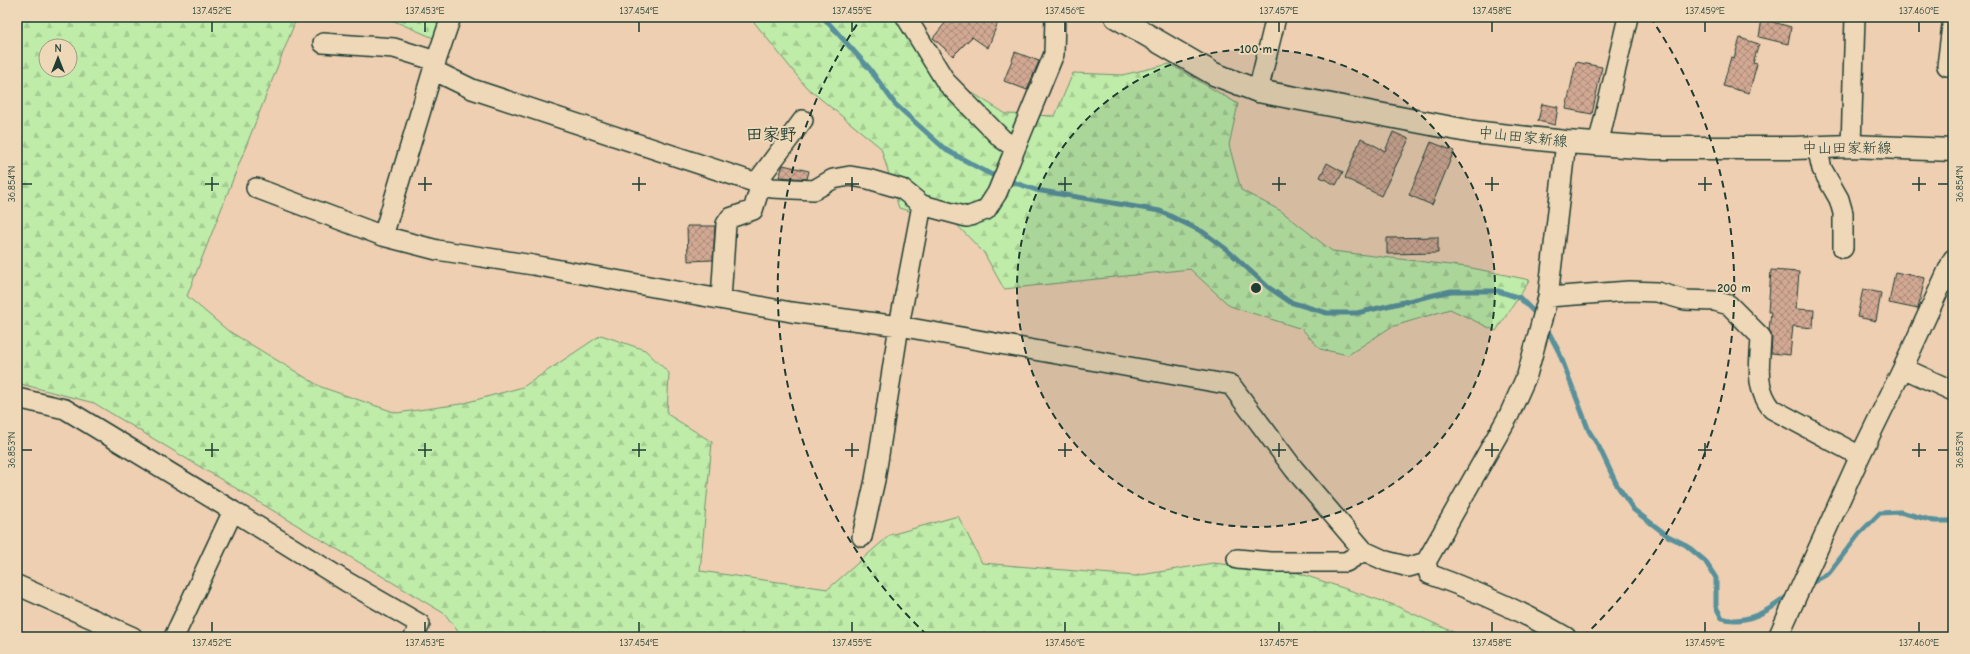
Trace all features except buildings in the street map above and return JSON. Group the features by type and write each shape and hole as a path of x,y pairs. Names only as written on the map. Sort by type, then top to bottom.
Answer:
{"main road":[{"name":"中山田家新線","path":"1116,17 1214,74 1258,91 1473,132 1598,145 1653,148 1851,146 1953,150"}],"street":[{"path":"383,236 451,17"},
{"path":"906,17 946,82 1002,139 1015,148"},
{"path":"323,43 394,48 435,66 472,88 772,188 814,190 833,179 850,176 868,179 902,189 922,205 967,217 986,210 997,193 1054,54 1055,17"},
{"path":"1258,91 1276,17"},
{"path":"1598,145 1628,17"},
{"path":"1851,146 1855,17"},
{"path":"1947,66 1953,17"},
{"path":"721,299 726,224 730,218 753,210 758,183 803,120"},
{"path":"1566,142 1548,297 1527,375 1509,414 1426,562 1429,574 1462,586 1536,619 1566,637"},
{"path":"1817,147 1822,169 1836,192 1843,213 1844,248"},
{"path":"256,188 383,236 437,250 534,265 791,312 899,326 1231,385 1294,469 1364,551 1386,561 1409,567 1426,562"},
{"path":"862,537 875,480 899,326 922,205"},
{"path":"1778,637 1860,456 1903,368 1953,259"},
{"path":"1548,297 1629,291 1658,292 1685,300 1715,301 1729,305 1761,337 1759,380 1763,398 1772,409 1860,456"},
{"path":"1903,368 1953,391"},
{"path":"17,398 65,409 348,582 420,624 414,637"},
{"path":"174,637 233,511"},
{"path":"1237,560 1270,562 1346,562 1364,551"},
{"path":"17,585 134,637"}],"green space":[{"path":"17,17 297,17 187,296 227,330 321,387 397,413 461,404 523,387 601,335 645,350 669,373 667,414 712,442 700,571 828,589 890,535 958,516 982,563 1135,576 1213,563 1298,573 1394,605 1464,637 462,637 445,614 94,403 17,383"},
{"path":"385,17 444,17 436,39"},
{"path":"750,17 897,17 963,87 1006,114 1055,116 1073,73 1122,75 1170,64 1238,104 1229,145 1241,190 1281,211 1332,251 1467,267 1530,280 1496,331 1450,309 1391,327 1348,355 1320,349 1302,329 1230,306 1190,269 1004,289 984,253 957,225 899,208 881,148 806,87"}],"waterway":[{"path":"823,17 869,68 895,104 946,150 990,174 1036,190 1160,211 1203,232 1226,249 1268,287 1290,302 1327,313 1357,313 1451,291 1498,291 1520,298 1538,316"},
{"path":"1546,327 1559,352 1589,431 1599,447 1617,485 1634,510 1668,536 1686,545 1705,561 1716,578 1716,607 1722,618 1740,620 1758,615 1790,594"},
{"path":"1808,585 1829,573 1859,534 1880,513 1900,512 1934,521 1953,521"}],"district":[{"name":"田家野","path":"771,134"}]}
